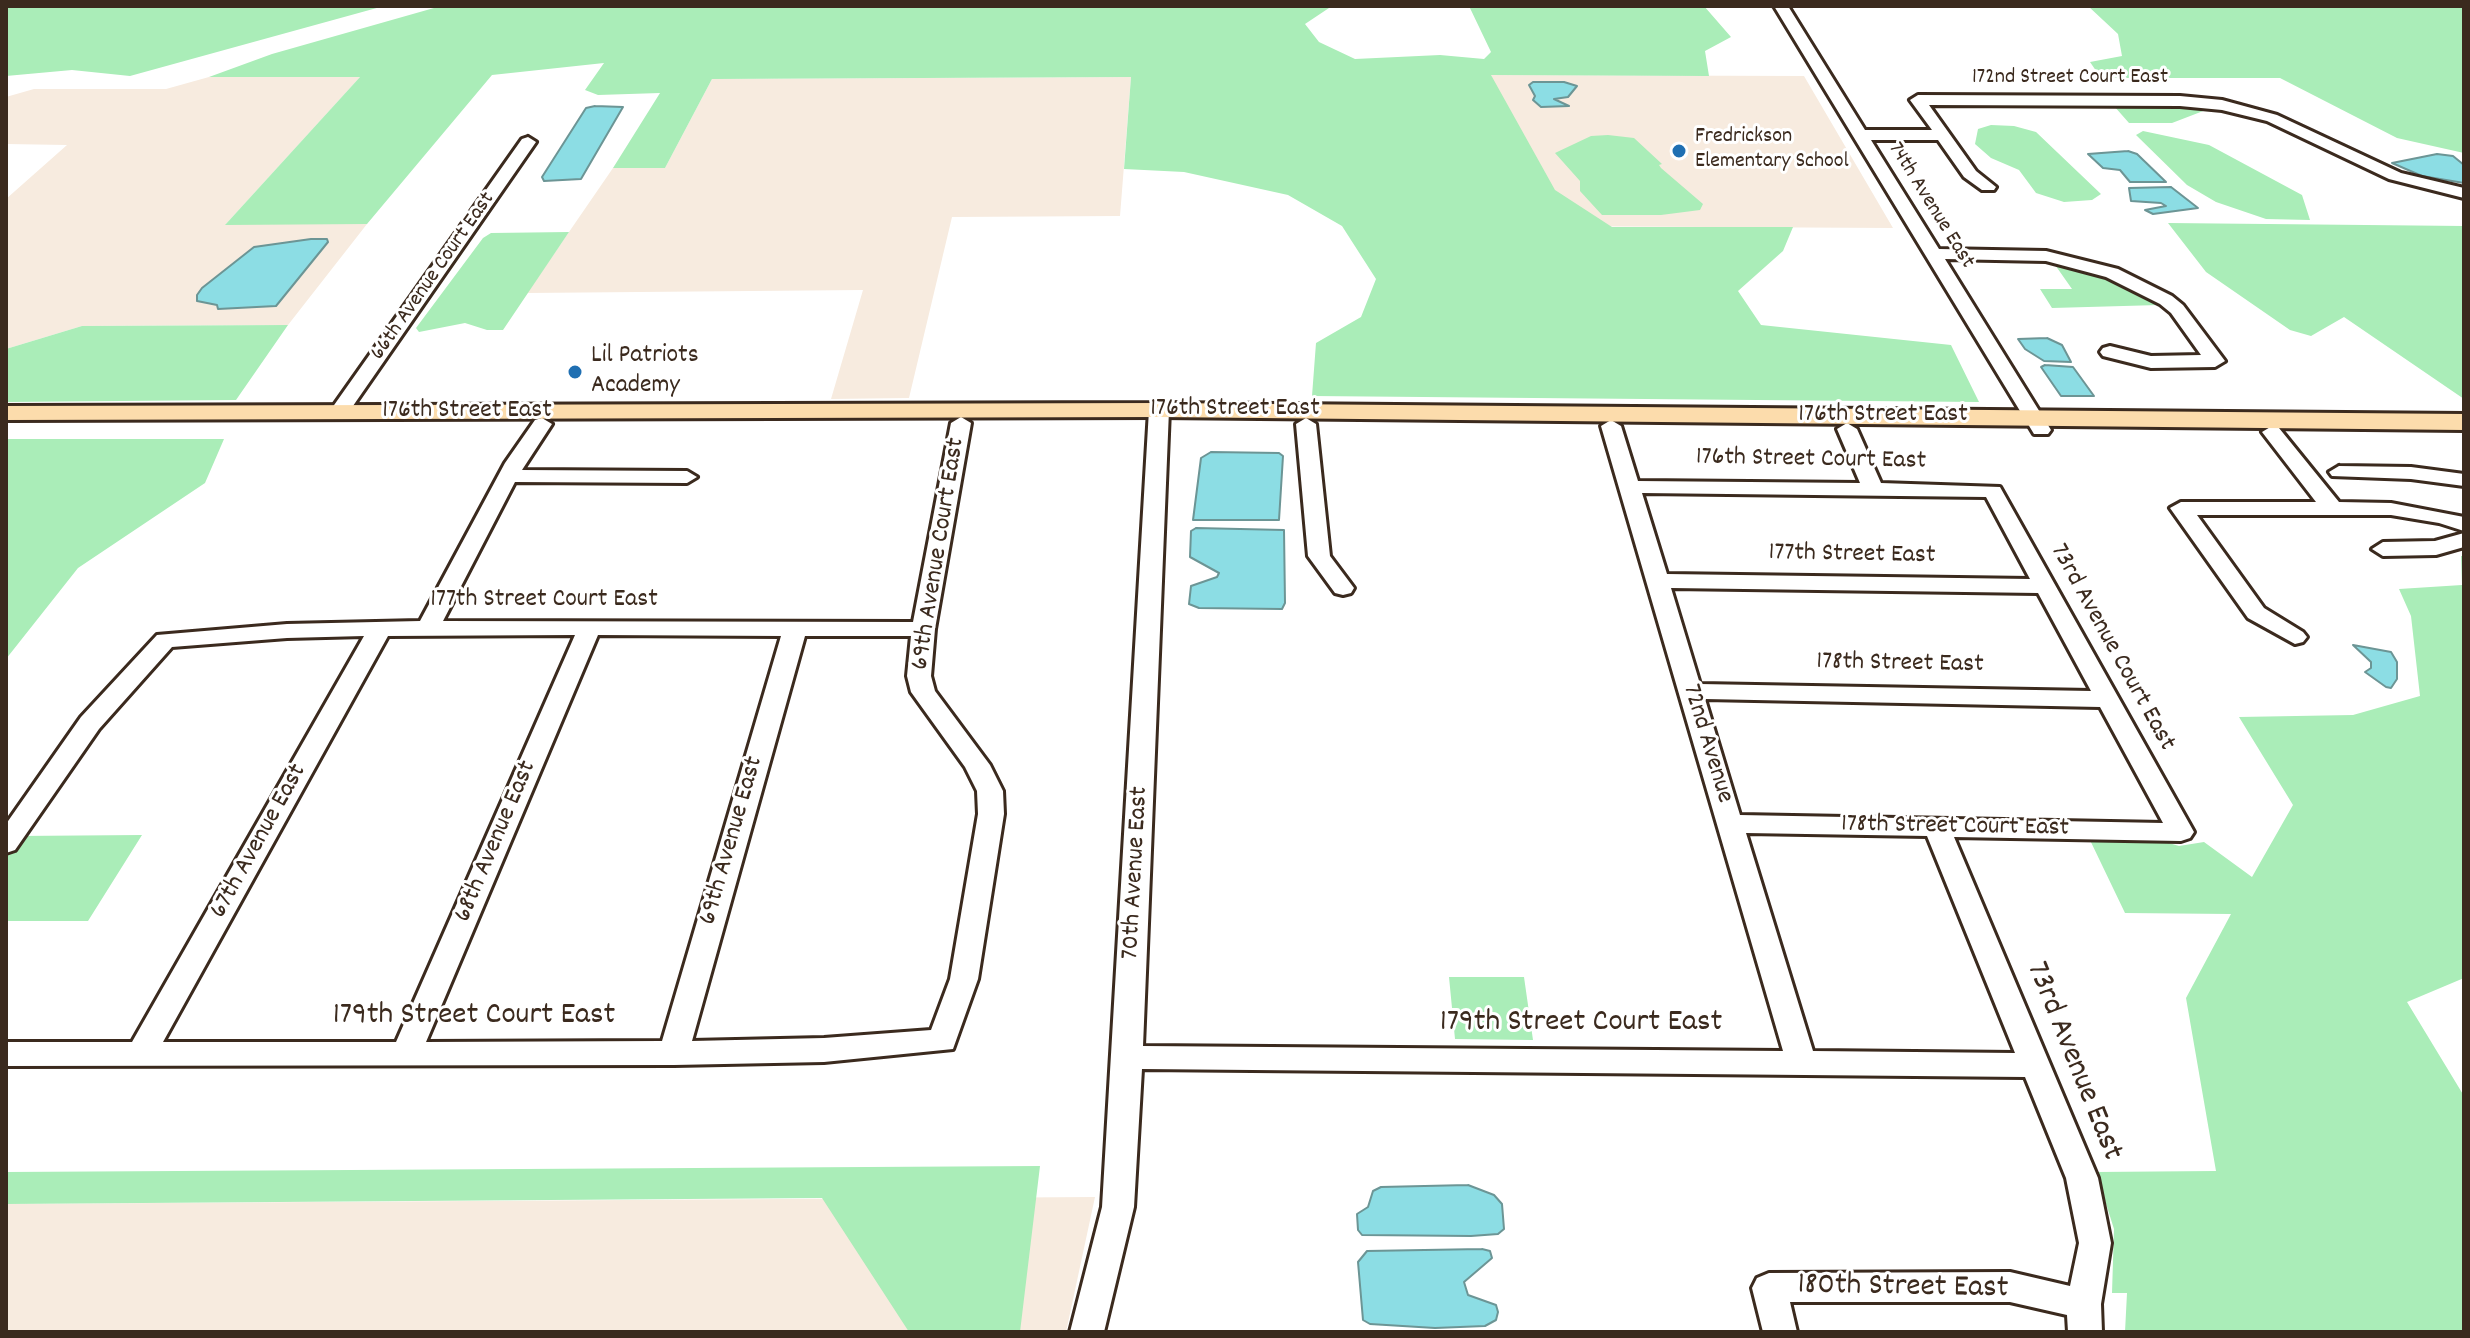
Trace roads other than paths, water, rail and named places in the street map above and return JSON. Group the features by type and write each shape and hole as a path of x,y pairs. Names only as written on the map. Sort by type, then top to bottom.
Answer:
{"main road":[{"path":"130,426 142,420 235,412"},
{"name":"176th Street East","path":"6,413 1159,416 2037,424 2464,422"},
{"name":"176th Street East","path":"6,426 961,423 1159,416 1306,424 1847,429 2037,424 2272,432 2464,434"},
{"path":"2272,432 2278,426 2329,422"}],"street":[{"name":"74th Avenue East","path":"1781,6 2037,424"},
{"name":"172nd Street Court East","path":"1943,135 1918,100 2180,101 2222,105 2272,118 2381,170 2434,188 2464,193"},
{"path":"1859,135 1943,135 1970,174 1988,187"},
{"name":"66th Avenue Court East","path":"339,412 528,142"},
{"path":"1934,254 2046,256 2092,266 2166,300 2189,323 2215,361 2151,362 2110,352"},
{"name":"70th Avenue East","path":"1087,1332 1118,1207 1159,416"},
{"name":"69th Avenue Court East","path":"942,1041 964,979 991,814 990,791 977,765 923,692 919,676 923,629 961,423"},
{"path":"428,628 508,476 542,424"},
{"path":"1306,424 1319,556 1343,588"},
{"name":"72nd Avenue","path":"1611,426 1801,1062"},
{"path":"1847,429 1873,490"},
{"path":"2272,432 2332,508"},
{"path":"2339,472 2411,473 2464,480"},
{"path":"508,476 687,477"},
{"name":"176th Street Court East","path":"1630,487 1993,491"},
{"name":"73rd Avenue Court East","path":"1993,491 2181,832"},
{"path":"2295,637 2256,613 2181,508 2332,508 2413,512 2464,524"},
{"path":"2383,549 2436,548 2464,540"},
{"name":"177th Street East","path":"1658,581 2045,586"},
{"name":"177th Street Court East","path":"6,844 90,723 165,640 287,631 428,628 923,629"},
{"name":"67th Avenue East","path":"141,1054 380,629"},
{"name":"68th Avenue East","path":"405,1055 589,629"},
{"name":"69th Avenue East","path":"674,1053 795,629"},
{"name":"178th Street East","path":"1690,691 2108,699"},
{"name":"178th Street Court East","path":"1730,824 2181,832"},
{"name":"73rd Avenue East","path":"1937,828 2082,1178 2095,1243 2085,1318"},
{"name":"179th Street Court East","path":"6,1054 674,1053 824,1050 942,1041"},
{"name":"179th Street Court East","path":"1128,1057 2034,1065"},
{"name":"180th Street East","path":"1780,1332 1769,1288 2010,1287 2085,1318"}],"water":[{"path":"1533,82 1564,82 1577,86 1568,97 1554,99 1569,106 1541,107 1533,100 1535,96 1529,85"},
{"path":"623,107 581,179 544,181 542,177 586,108"},
{"path":"2128,151 2137,154 2166,182 2130,182 2120,170 2103,168 2088,154"},
{"path":"2437,154 2453,156 2464,165 2464,183 2422,176 2392,163"},
{"path":"2171,187 2198,208 2153,214 2145,210 2166,206 2131,201 2129,188"},
{"path":"327,239 328,242 276,306 218,309 217,305 197,301 202,288 254,247"},
{"path":"2047,338 2062,345 2071,362 2044,361 2025,349 2018,339"},
{"path":"2041,367 2073,367 2094,396 2061,396"},
{"path":"1211,452 1279,453 1283,456 1279,520 1193,520 1201,458"},
{"path":"1196,528 1284,530 1285,603 1282,609 1199,608 1189,604 1191,586 1217,577 1219,573 1190,557 1191,531"},
{"path":"2353,645 2391,652 2397,662 2397,679 2391,688 2365,672 2371,668 2371,662"},
{"path":"1468,1185 1494,1195 1502,1204 1504,1229 1498,1234 1362,1235 1358,1230 1357,1214 1368,1207 1373,1191 1381,1187"},
{"path":"1367,1251 1490,1251 1492,1258 1464,1282 1468,1295 1496,1305 1496,1320 1485,1326 1435,1328 1370,1324 1363,1320 1358,1262"}],"place":[{"name":"Fredrickson Elementary School","path":"1679,151"},
{"name":"Lil Patriots Academy","path":"575,372"}]}
